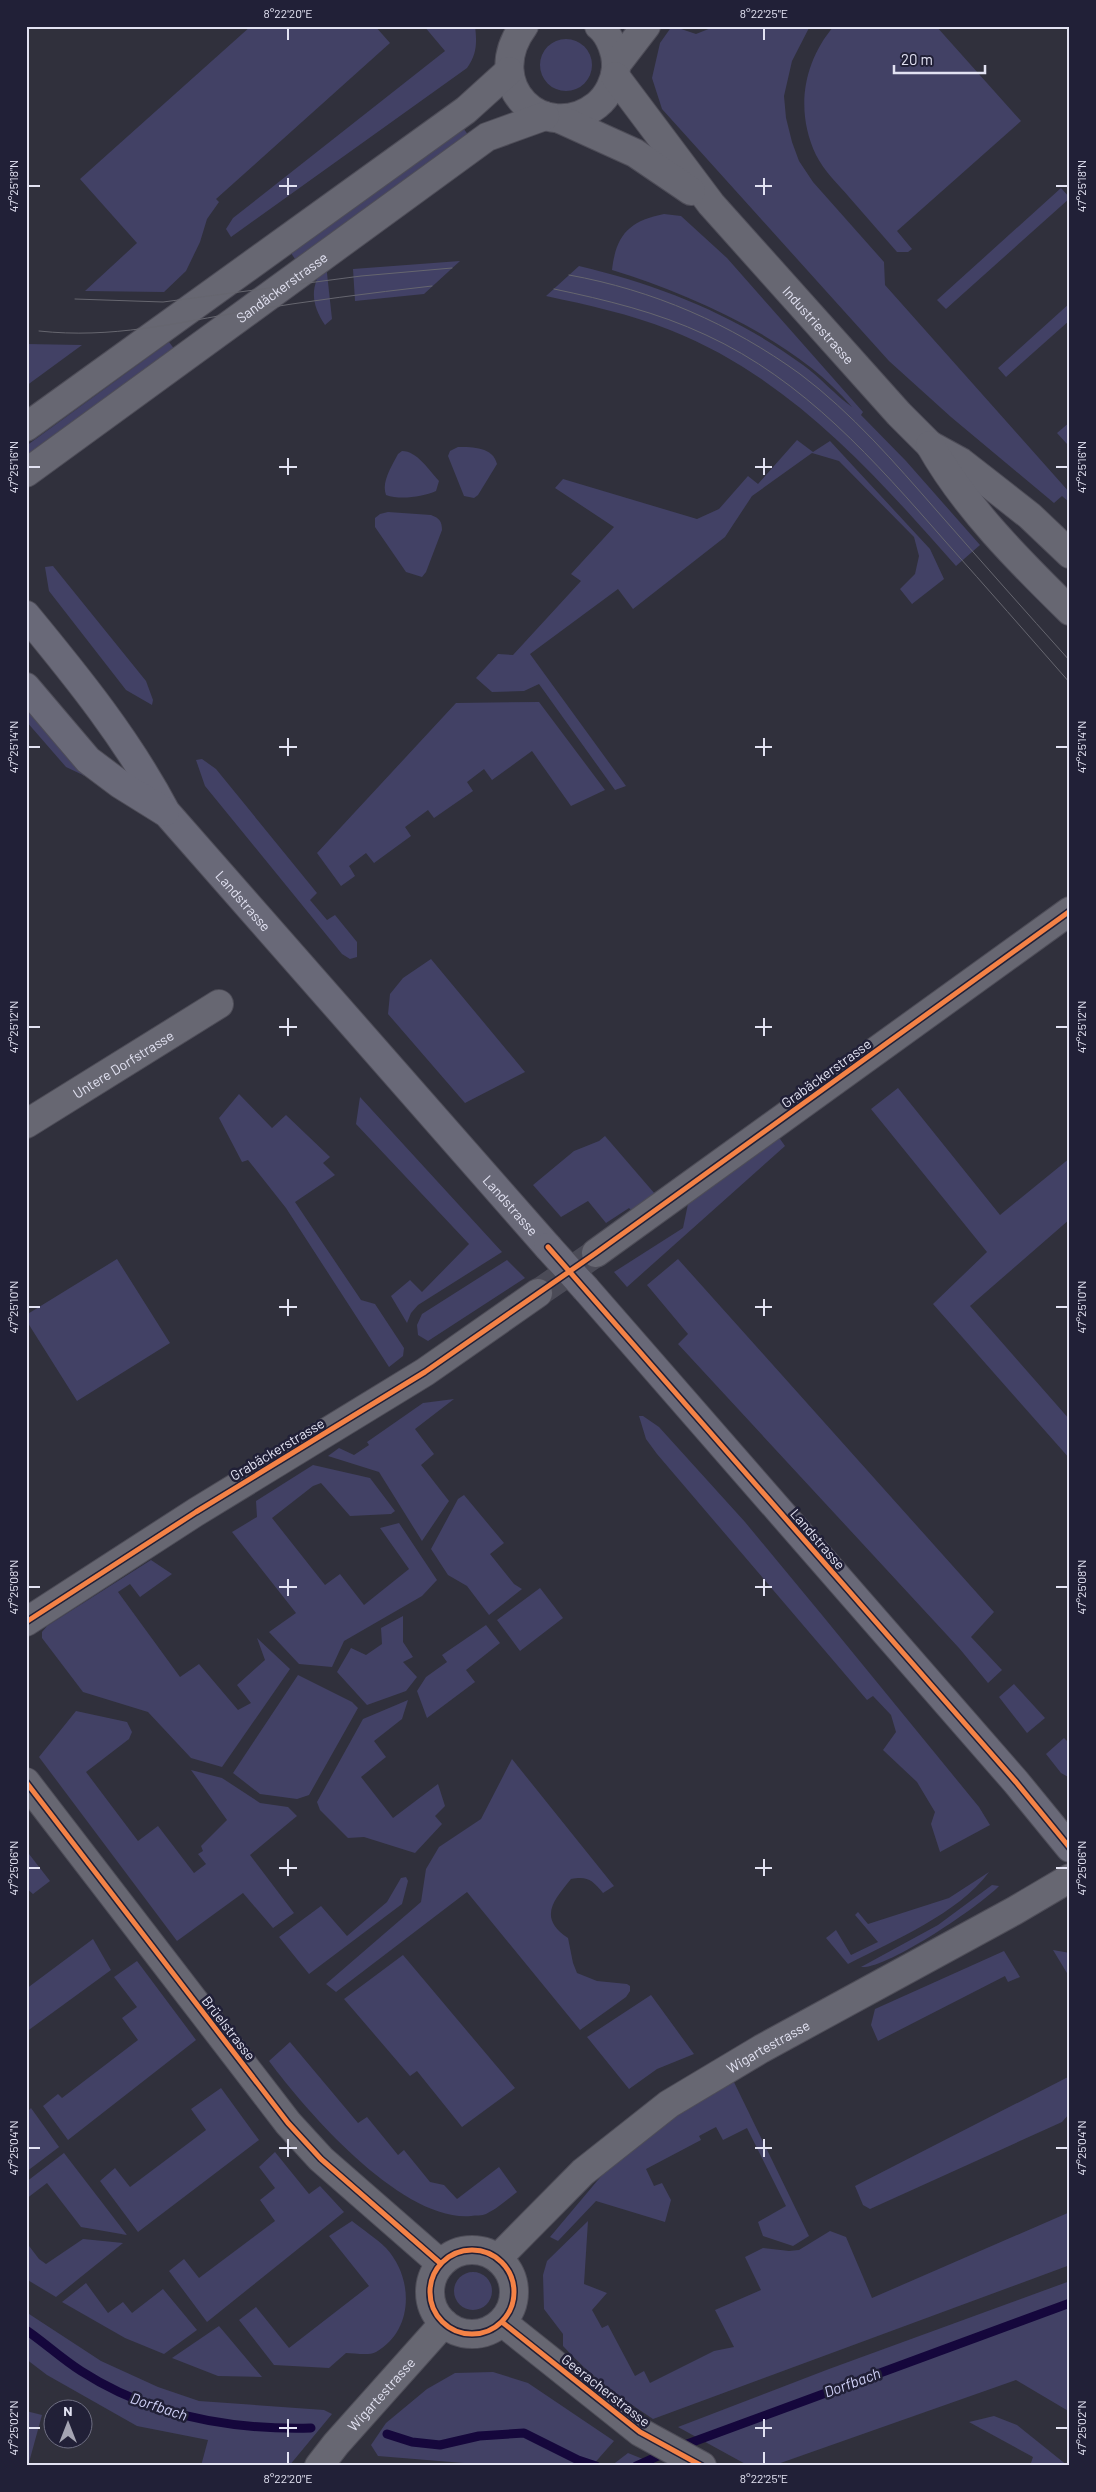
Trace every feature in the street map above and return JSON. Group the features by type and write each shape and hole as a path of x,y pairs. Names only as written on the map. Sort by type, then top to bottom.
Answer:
{"main road":[{"name":"Landstrasse","path":"26,615 98,704 143,768 166,812 586,1289 1016,1782 1070,1848"},
{"name":"Landstrasse","path":"26,687 88,760 120,784 166,812"}],"street":[{"path":"599,26 613,46 616,70"},
{"path":"616,70 646,26"},
{"path":"26,427 466,110 508,71 508,60 516,30"},
{"name":"Sandäckerstrasse","path":"26,473 487,137 553,117 575,117 589,111 601,102 610,90 616,70"},
{"name":"Industriestrasse","path":"616,70 711,204 930,445 948,477 1002,540 1070,611"},
{"name":"Industriestrasse","path":"508,71 512,86 520,99 532,109 635,153 711,204"},
{"path":"248,311 246,300 247,283 263,257"},
{"name":"Industriestrasse","path":"930,445 961,462 988,483 1030,516 1070,554"},
{"name":"Grabäckerstrasse","path":"596,1253 1070,912"},
{"name":"Untere Dorfstrasse","path":"26,1124 219,1004"},
{"name":"Grabäckerstrasse","path":"26,1622 189,1516 425,1372 538,1293"},
{"name":"Brüelstrasse","path":"26,1782 288,2123 321,2159 440,2263"},
{"name":"Wigartestrasse","path":"498,2258 583,2172 669,2104 761,2049 1014,1911 1070,1878"},
{"path":"475,2249 498,2258 508,2268 514,2282 515,2297 510,2311 502,2322 479,2333 455,2330 444,2323 436,2313 431,2301 430,2288 433,2275 440,2263 450,2255 462,2250 475,2249"},
{"name":"Geeracherstrasse","path":"502,2322 640,2432 691,2461"},
{"name":"Wigartestrasse","path":"319,2466 336,2444 444,2323"}],"shaded area":[{"path":"251,26 375,26 390,43 216,199 219,202 207,219 200,242 186,271 164,292 85,291 137,243 80,179"},
{"path":"424,26 475,26 476,48 467,68 231,237 226,229 233,218 445,51"},
{"path":"672,26 696,34 716,26 810,26 792,61 784,96 786,118 799,161 813,182 884,262 885,285 1070,493 1070,503 1062,496 1054,503 951,417 889,361 662,109 652,78 660,43"},
{"path":"834,26 936,26 1021,121 897,231 912,249 908,252 897,252 831,177 819,161 809,138 804,104 809,71 823,40"},
{"path":"561,39 571,39 580,43 588,51 592,65 588,79 580,87 571,91 561,91 552,87 544,79 540,70 540,60 544,51 552,43"},
{"path":"463,128 469,136 297,262 291,253"},
{"path":"1061,188 1070,198 946,309 937,300"},
{"path":"664,214 681,216 727,258 863,412 861,415 906,461 980,545 956,566 861,463 827,431 791,401 753,374 713,350 670,330 640,319 546,296 579,266 668,293 724,317 778,347 810,370 852,407 829,383 803,361 742,323 676,293 612,270 617,247 626,232 642,221"},
{"path":"460,261 424,294 355,301 353,269"},
{"path":"326,264 332,319 325,325 317,309 314,294 317,279"},
{"path":"1070,303 1070,320 1006,377 998,368"},
{"path":"169,342 175,350 26,460 26,446"},
{"path":"26,344 82,345 26,386"},
{"path":"1070,422 1070,442 1067,444 1057,433"},
{"path":"797,440 813,452 830,441 930,549 944,579 912,604 900,589 915,574 919,556 914,537 839,461 812,453 752,496 725,537 633,609 618,589 530,654 626,786 615,790 539,684 524,691 492,692 476,678 498,654 513,655 581,581 571,574 614,527 555,488 563,479 697,519 719,509 748,476 758,484"},
{"path":"458,447 487,451 495,458 497,464 478,495 474,498 464,496 448,456 450,451"},
{"path":"402,451 413,454 418,458 439,481 436,491 411,497 392,497 386,495 385,485 388,474 398,454"},
{"path":"388,512 431,515 441,522 442,530 426,572 422,577 406,572 375,527 375,518 380,514"},
{"path":"53,566 146,681 153,700 152,705 126,690 49,591 45,567"},
{"path":"539,702 605,790 571,806 532,751 492,780 484,769 467,782 473,791 434,818 428,810 405,827 411,836 374,863 366,853 349,866 355,876 341,886 317,853 456,703"},
{"path":"26,707 85,776 66,767 26,721"},
{"path":"202,759 216,769 317,893 310,900 327,920 335,915 357,942 357,957 350,959 342,954 205,786 196,760"},
{"path":"431,959 525,1072 465,1103 388,1014 390,994 403,978"},
{"path":"898,1088 1000,1215 1070,1158 1070,1219 970,1306 1070,1420 1070,1459 933,1304 987,1252 871,1109"},
{"path":"239,1094 272,1128 286,1115 330,1157 323,1163 335,1175 295,1202 361,1300 375,1304 404,1348 403,1356 389,1367 286,1208 248,1160 242,1162 219,1118"},
{"path":"360,1097 502,1252 418,1305 411,1313 407,1323 391,1296 410,1280 422,1292 469,1244 356,1124"},
{"path":"605,1136 655,1194 632,1211 629,1208 606,1223 588,1201 561,1217 533,1185 574,1151 599,1141"},
{"path":"778,1136 785,1146 627,1287 614,1272 683,1228 689,1199"},
{"path":"117,1259 170,1343 77,1401 26,1320 26,1315"},
{"path":"678,1259 994,1612 971,1637 1002,1670 988,1683 959,1648 678,1344 688,1334 647,1285"},
{"path":"507,1260 525,1278 428,1341 418,1335 417,1325 422,1314"},
{"path":"454,1399 415,1429 434,1454 421,1465 449,1501 422,1541 379,1472 328,1456 339,1448 354,1455 369,1445 367,1442 423,1403"},
{"path":"639,1416 643,1416 659,1427 745,1522 979,1807 990,1825 940,1852 931,1824 935,1812 917,1782 883,1750 896,1732 891,1715 873,1696 867,1700 657,1454 646,1439"},
{"path":"313,1465 370,1478 395,1511 391,1514 350,1516 321,1483 313,1486 272,1518 325,1585 340,1574 364,1605 409,1569 380,1528 399,1523 437,1580 422,1596 344,1641 332,1667 299,1664 269,1632 296,1613 232,1532 257,1517 256,1501"},
{"path":"464,1495 504,1543 490,1554 514,1584 522,1589 489,1615 467,1586 448,1575 431,1549 458,1499"},
{"path":"151,1560 172,1574 140,1597 130,1584 118,1592 180,1677 199,1664 238,1710 251,1703 237,1685 265,1660 257,1638 290,1669 222,1767 191,1758 148,1712 83,1692 42,1638 42,1632 47,1626"},
{"path":"540,1588 563,1618 520,1651 497,1620"},
{"path":"403,1616 403,1642 413,1657 403,1662 417,1677 406,1691 367,1705 337,1672 351,1648 366,1655 382,1644 381,1628"},
{"path":"486,1625 500,1643 466,1670 475,1682 427,1718 417,1691 426,1677 447,1662 442,1655"},
{"path":"298,1675 352,1702 358,1708 309,1795 297,1799 260,1794 233,1773"},
{"path":"1014,1684 1045,1718 1027,1733 999,1697"},
{"path":"408,1700 402,1719 374,1741 386,1757 361,1777 393,1818 438,1784 445,1806 435,1816 442,1824 415,1853 364,1837 348,1838 320,1810 317,1802 363,1719"},
{"path":"76,1711 127,1722 132,1732 129,1739 86,1772 138,1841 158,1826 194,1873 206,1864 198,1854 203,1851 201,1846 227,1820 191,1770 222,1778 260,1803 288,1807 297,1816 250,1855 294,1913 273,1928 243,1893 177,1941 39,1757"},
{"path":"1064,1738 1070,1744 1070,1778 1061,1773 1046,1754"},
{"path":"512,1759 614,1886 603,1893 589,1880 582,1878 571,1879 554,1902 551,1916 553,1923 559,1931 568,1938 577,1973 597,1981 627,1984 630,1986 630,1991 626,1997 580,2030 467,1892 336,1992 326,1984 421,1902 426,1869 439,1847 481,1819"},
{"path":"29,1854 50,1881 33,1894 26,1888 26,1855"},
{"path":"989,1872 976,1887 943,1913 924,1925 848,1964 826,1938 836,1930 851,1955 878,1942 855,1915 858,1912 868,1924 949,1898"},
{"path":"406,1877 408,1881 402,1904 309,1974 279,1937 321,1906 347,1936 387,1902 401,1878"},
{"path":"992,1885 999,1886 973,1908 932,1935 890,1958 873,1965 861,1967 938,1925"},
{"path":"93,1939 111,1970 26,2032 26,1989"},
{"path":"1053,1950 1070,1953 1070,1978"},
{"path":"1004,1951 1020,1977 1008,1982 1005,1976 878,2041 871,2025 875,2009"},
{"path":"403,1955 515,2088 462,2127 417,2071 410,2076 344,1999"},
{"path":"137,1961 196,2040 68,2140 43,2106 58,2094 62,2098 138,2040 122,2018 137,2007 114,1977"},
{"path":"651,1995 694,2054 657,2069 629,2089 587,2037"},
{"path":"290,2042 358,2123 367,2117 398,2155 404,2150 430,2182 444,2185 457,2199 499,2167 517,2192 490,2212 471,2216 444,2213 416,2201 387,2183 358,2160 331,2134 269,2061"},
{"path":"731,2076 809,2236 793,2246 763,2236 758,2222 786,2206 747,2128 723,2140 716,2127 699,2136 701,2140 646,2169 654,2186 662,2183 671,2200 665,2222 596,2201 558,2241 550,2237 608,2168 656,2124"},
{"path":"1070,2076 1070,2113 1062,2122 870,2209 863,2205 855,2186"},
{"path":"221,2088 259,2140 138,2232 100,2181 115,2168 130,2187 206,2130 191,2109"},
{"path":"31,2108 59,2147 26,2172 26,2113"},
{"path":"275,2152 309,2194 320,2186 344,2212 207,2322 169,2271 184,2259 199,2278 275,2221 260,2200 275,2188 259,2167"},
{"path":"64,2153 127,2235 81,2227 47,2183 26,2199 26,2182"},
{"path":"1070,2212 1070,2265 653,2419 606,2386 573,2357 563,2346 563,2334 544,2309 543,2275 547,2261 588,2221 584,2284 607,2293 592,2310 602,2328 608,2325 635,2376 644,2371 650,2383 714,2351 734,2347 715,2310 761,2290 745,2257 763,2248 789,2251 799,2250 830,2231 846,2237 872,2298"},
{"path":"352,2221 386,2248 402,2274 406,2303 398,2331 388,2343 376,2352 366,2354 346,2353 329,2368 274,2365 239,2320 256,2307 289,2348 369,2286 329,2236"},
{"path":"83,2239 123,2243 56,2297 26,2279 26,2242 39,2259 46,2264"},
{"path":"473,2272 487,2277 492,2291 487,2305 473,2310 459,2305 454,2291 459,2277"},
{"path":"1070,2281 1070,2412 1016,2380 772,2466 749,2466 678,2427 829,2369"},
{"path":"86,2283 108,2313 123,2302 132,2313 163,2289 197,2330 164,2354 125,2338 62,2302"},
{"path":"26,2312 101,2361 158,2387 199,2401 324,2410 332,2414 289,2466 201,2466 208,2440 137,2426 47,2375 26,2359"},
{"path":"219,2326 262,2377 218,2376 172,2358"},
{"path":"493,2372 528,2383 614,2441 592,2466 500,2466 378,2456 371,2445 386,2423 427,2389 455,2373"},
{"path":"26,2411 42,2415 28,2466 26,2466"},
{"path":"994,2416 1017,2425 1068,2466 1030,2466 1033,2457 969,2422"},
{"path":"628,2453 660,2466 611,2466"}],"waterway":[{"name":"Dorfbach","path":"679,2447 1070,2303"},
{"name":"Dorfbach","path":"26,2330 81,2371 107,2386 134,2399 163,2409 192,2417 251,2426 311,2428"},
{"name":"Dorfbach","path":"387,2434 412,2442 440,2445 479,2436 524,2433 578,2460 596,2466"},
{"name":"Dorfbach","path":"636,2466 665,2453"}],"tunnel":[{"path":"538,1293 596,1253"}],"tram line":[{"path":"75,299 163,302 361,276 452,268"},
{"path":"569,275 631,290 690,311 747,340 800,374 837,405 872,439 1070,661"},
{"path":"39,331 66,333 118,331 169,325 362,294 432,286"},
{"path":"554,289 631,308 688,327 742,353 775,375 836,425 892,481 1070,683"}],"cycle path":[{"path":"26,1622 196,1512 425,1372 596,1253 1070,911"},
{"path":"548,1247 1016,1782 1070,1848"},
{"path":"26,1782 288,2123 321,2159 440,2263"},
{"path":"472,2250 488,2253 502,2262 511,2276 514,2292 511,2308 502,2322 488,2331 472,2334 456,2331 442,2322 433,2308 430,2292 433,2276 442,2262 456,2253 472,2250"},
{"path":"502,2322 640,2432 702,2466"}]}
